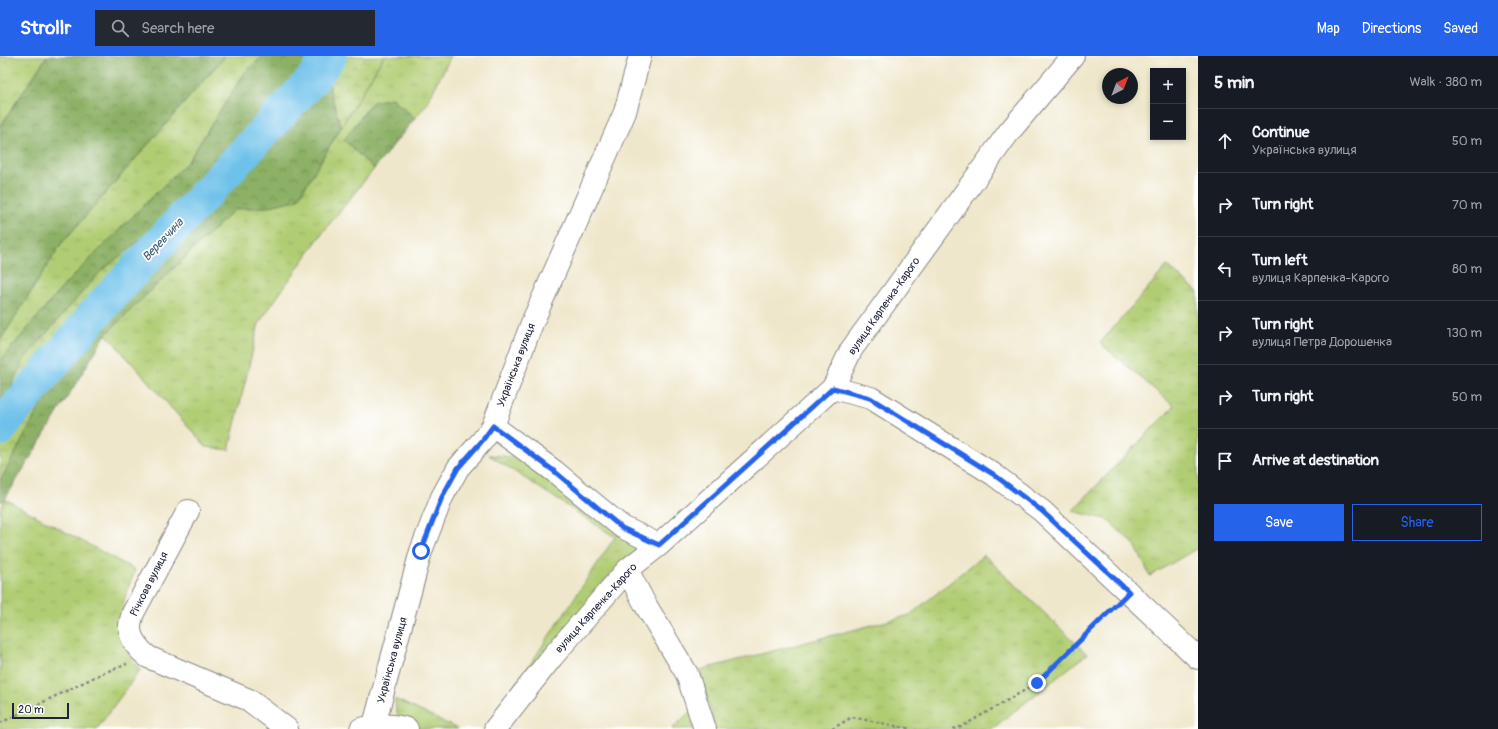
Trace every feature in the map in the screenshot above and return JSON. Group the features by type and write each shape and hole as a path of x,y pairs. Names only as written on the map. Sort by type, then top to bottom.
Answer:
{"street":[{"name":"Українська вулиця","path":"371,728 421,551 442,497 458,468 493,426 532,323 625,112 640,56"},
{"name":"вулиця Карпенка-Карого","path":"495,729 552,657 627,570 659,545 833,388 855,344 1009,132 1073,56"},
{"path":"833,388 870,398 993,474 1042,511 1198,658"},
{"path":"493,426 554,471 622,528 659,545"},
{"name":"Річкова вулиця","path":"148,657 140,651 132,636 129,626 133,613 188,511"},
{"path":"627,570 645,604 687,674 706,729"},
{"path":"148,657 249,700 287,729"},
{"path":"371,728 401,727 407,729"}],"path":[{"path":"953,729 961,727 1037,683 1129,592"},
{"path":"0,723 104,673 148,657"},
{"path":"832,729 852,717 910,729"}],"green space":[{"path":"0,56 47,56 0,127"},
{"path":"47,56 225,56 61,244 0,341 0,127"},
{"path":"225,56 263,56 245,72 189,160 68,281 0,361 0,341 61,244"},
{"path":"263,56 329,56 330,91 341,127 298,199 266,207 235,209 106,334 5,499 0,502 0,481 70,351 174,240 175,212 101,271 24,359 0,412 0,361 68,281 189,160 245,72"},
{"path":"329,56 384,56 341,127 330,91"},
{"path":"384,56 451,56 426,105 415,118 392,98 344,140 374,169 323,232 259,323 229,450 206,447 106,334 235,209 266,207 298,199"},
{"path":"392,98 415,118 374,169 344,140 372,102"},
{"path":"175,212 174,239 70,351 0,481 0,412 24,359 101,271"},
{"path":"1167,266 1198,292 1198,548 1150,576 1135,545 1106,519 1072,511 1174,406 1100,343"},
{"path":"489,455 514,457 562,487 648,545 487,729 615,537"},
{"path":"5,499 135,570 124,602 122,623 124,640 130,656 140,670 97,729 0,729 0,510"},
{"path":"984,555 1087,654 992,729 715,729 700,670 910,615"},
{"path":"395,699 458,729 423,729 401,721 396,712"},
{"path":"692,710 698,729 672,729"}],"waterway":[{"name":"Веревчина","path":"0,429 103,304 310,82 330,56"}],"route":[{"path":"421,551 442,497 458,468 493,426 554,471 622,528 659,545 833,388 870,398 993,474 1042,511 1129,592 1037,683"}]}
